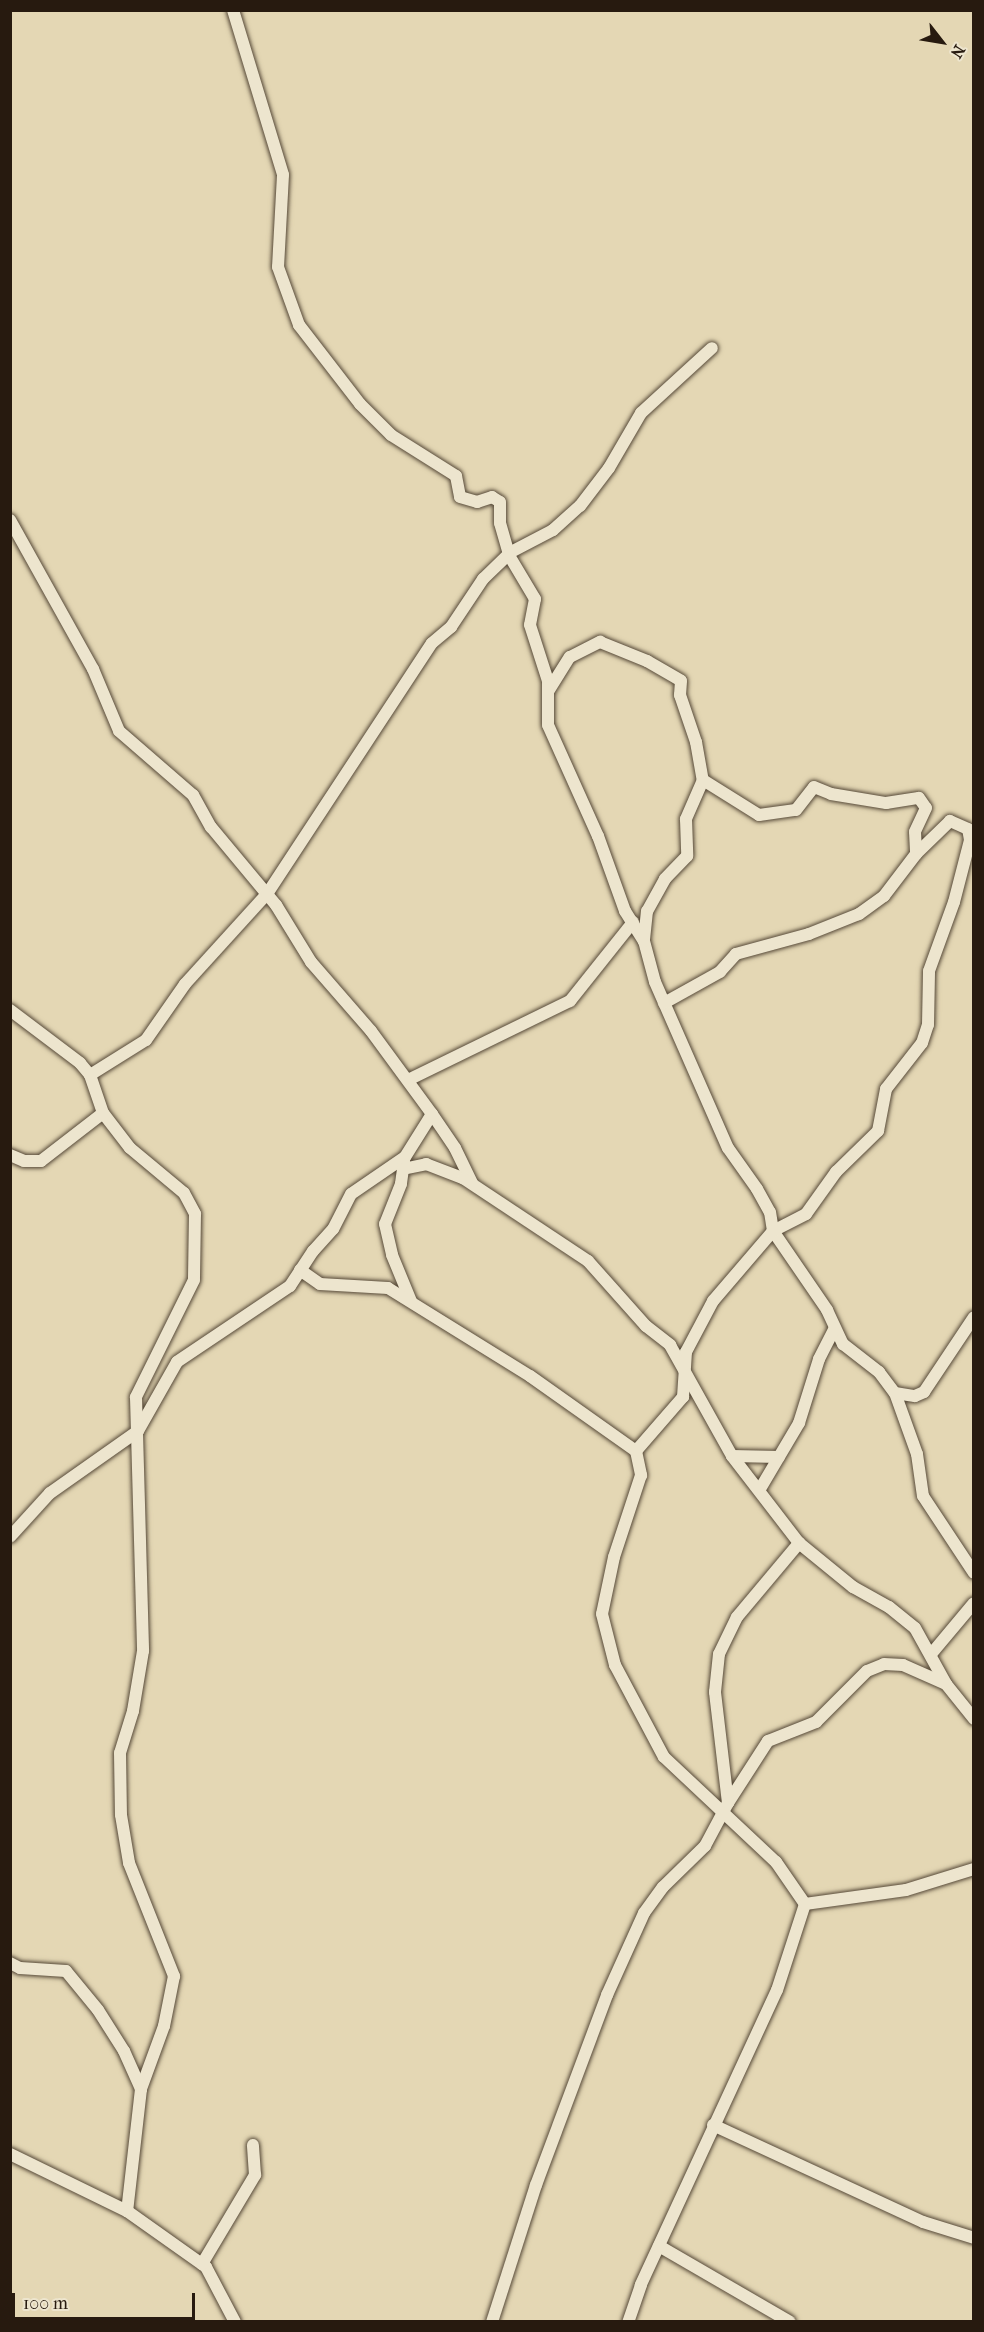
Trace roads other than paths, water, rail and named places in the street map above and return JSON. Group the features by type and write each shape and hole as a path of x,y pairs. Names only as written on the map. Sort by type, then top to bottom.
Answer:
{"street":[{"path":"233,10 283,175 278,267 299,325 360,404 391,435 456,476 460,497 477,502 488,497 498,500 500,523 511,552 535,599 530,625 548,691 548,725 598,836 625,911 644,941 664,1003 728,1148 770,1212 772,1231 826,1310 843,1344 879,1372 895,1393 917,1454 923,1496 948,1539 974,1573"},
{"path":"90,1075 146,1040 185,984 267,894 432,643 451,627 483,579 511,552 554,530 580,506 609,468 641,413 712,348"},
{"path":"10,520 93,669 119,731 193,795 211,827 267,894 311,962 364,1021 408,1080 455,1148 472,1185"},
{"path":"548,691 570,657 590,645 609,643 647,661 681,681 680,695 696,742 703,780 686,819 687,856 665,879 648,908 644,941"},
{"path":"703,780 759,815 796,810 814,787 831,794 886,803 919,798 926,808 915,832 916,854"},
{"path":"636,1451 678,1404 686,1377 686,1352 698,1325 738,1269 772,1231 806,1214 836,1172 878,1131 886,1089 925,1034 929,971 954,902 970,840 968,829 950,821 916,854 884,896 859,914 809,934 736,954 720,972 664,1003"},
{"path":"408,1080 570,1001 633,922"},
{"path":"10,1010 90,1075 103,1113 130,1148 184,1193 195,1214 194,1280 136,1397 143,1651 133,1711 120,1753 120,1815 129,1863 174,1976 164,2026 141,2089 127,2211"},
{"path":"10,1155 24,1161 41,1161 103,1113"},
{"path":"411,1300 392,1255 386,1224 404,1163 432,1114"},
{"path":"10,1537 50,1493 114,1444 138,1431 177,1362 280,1294 333,1229 351,1194 404,1163 426,1164 472,1185 588,1261 646,1326 670,1345 732,1456 760,1489 799,1543 853,1587 902,1616 932,1653 946,1684 974,1719"},
{"path":"300,1270 320,1284 388,1288 411,1300 530,1376 636,1451 640,1475 611,1567 602,1614 615,1665 664,1757 724,1807 776,1862 805,1904"},
{"path":"895,1393 915,1396 924,1392 974,1317"},
{"path":"760,1489 799,1423 819,1359 834,1329"},
{"path":"732,1456 779,1457"},
{"path":"724,1807 715,1692 719,1654 737,1617 799,1543"},
{"path":"932,1653 974,1603"},
{"path":"492,2322 536,2185 608,1995 644,1913 663,1887 705,1846 724,1807 768,1741 816,1722 867,1671 884,1664 903,1665 946,1684"},
{"path":"805,1904 906,1890 974,1869"},
{"path":"628,2322 713,2125 777,1990 805,1904"},
{"path":"10,1963 20,1968 66,1971 98,2010 124,2051 141,2089"},
{"path":"713,2125 923,2222 974,2238"},
{"path":"202,2264 255,2175 253,2145"},
{"path":"10,2154 127,2211 202,2264 235,2322"},
{"path":"659,2246 787,2321"}]}
